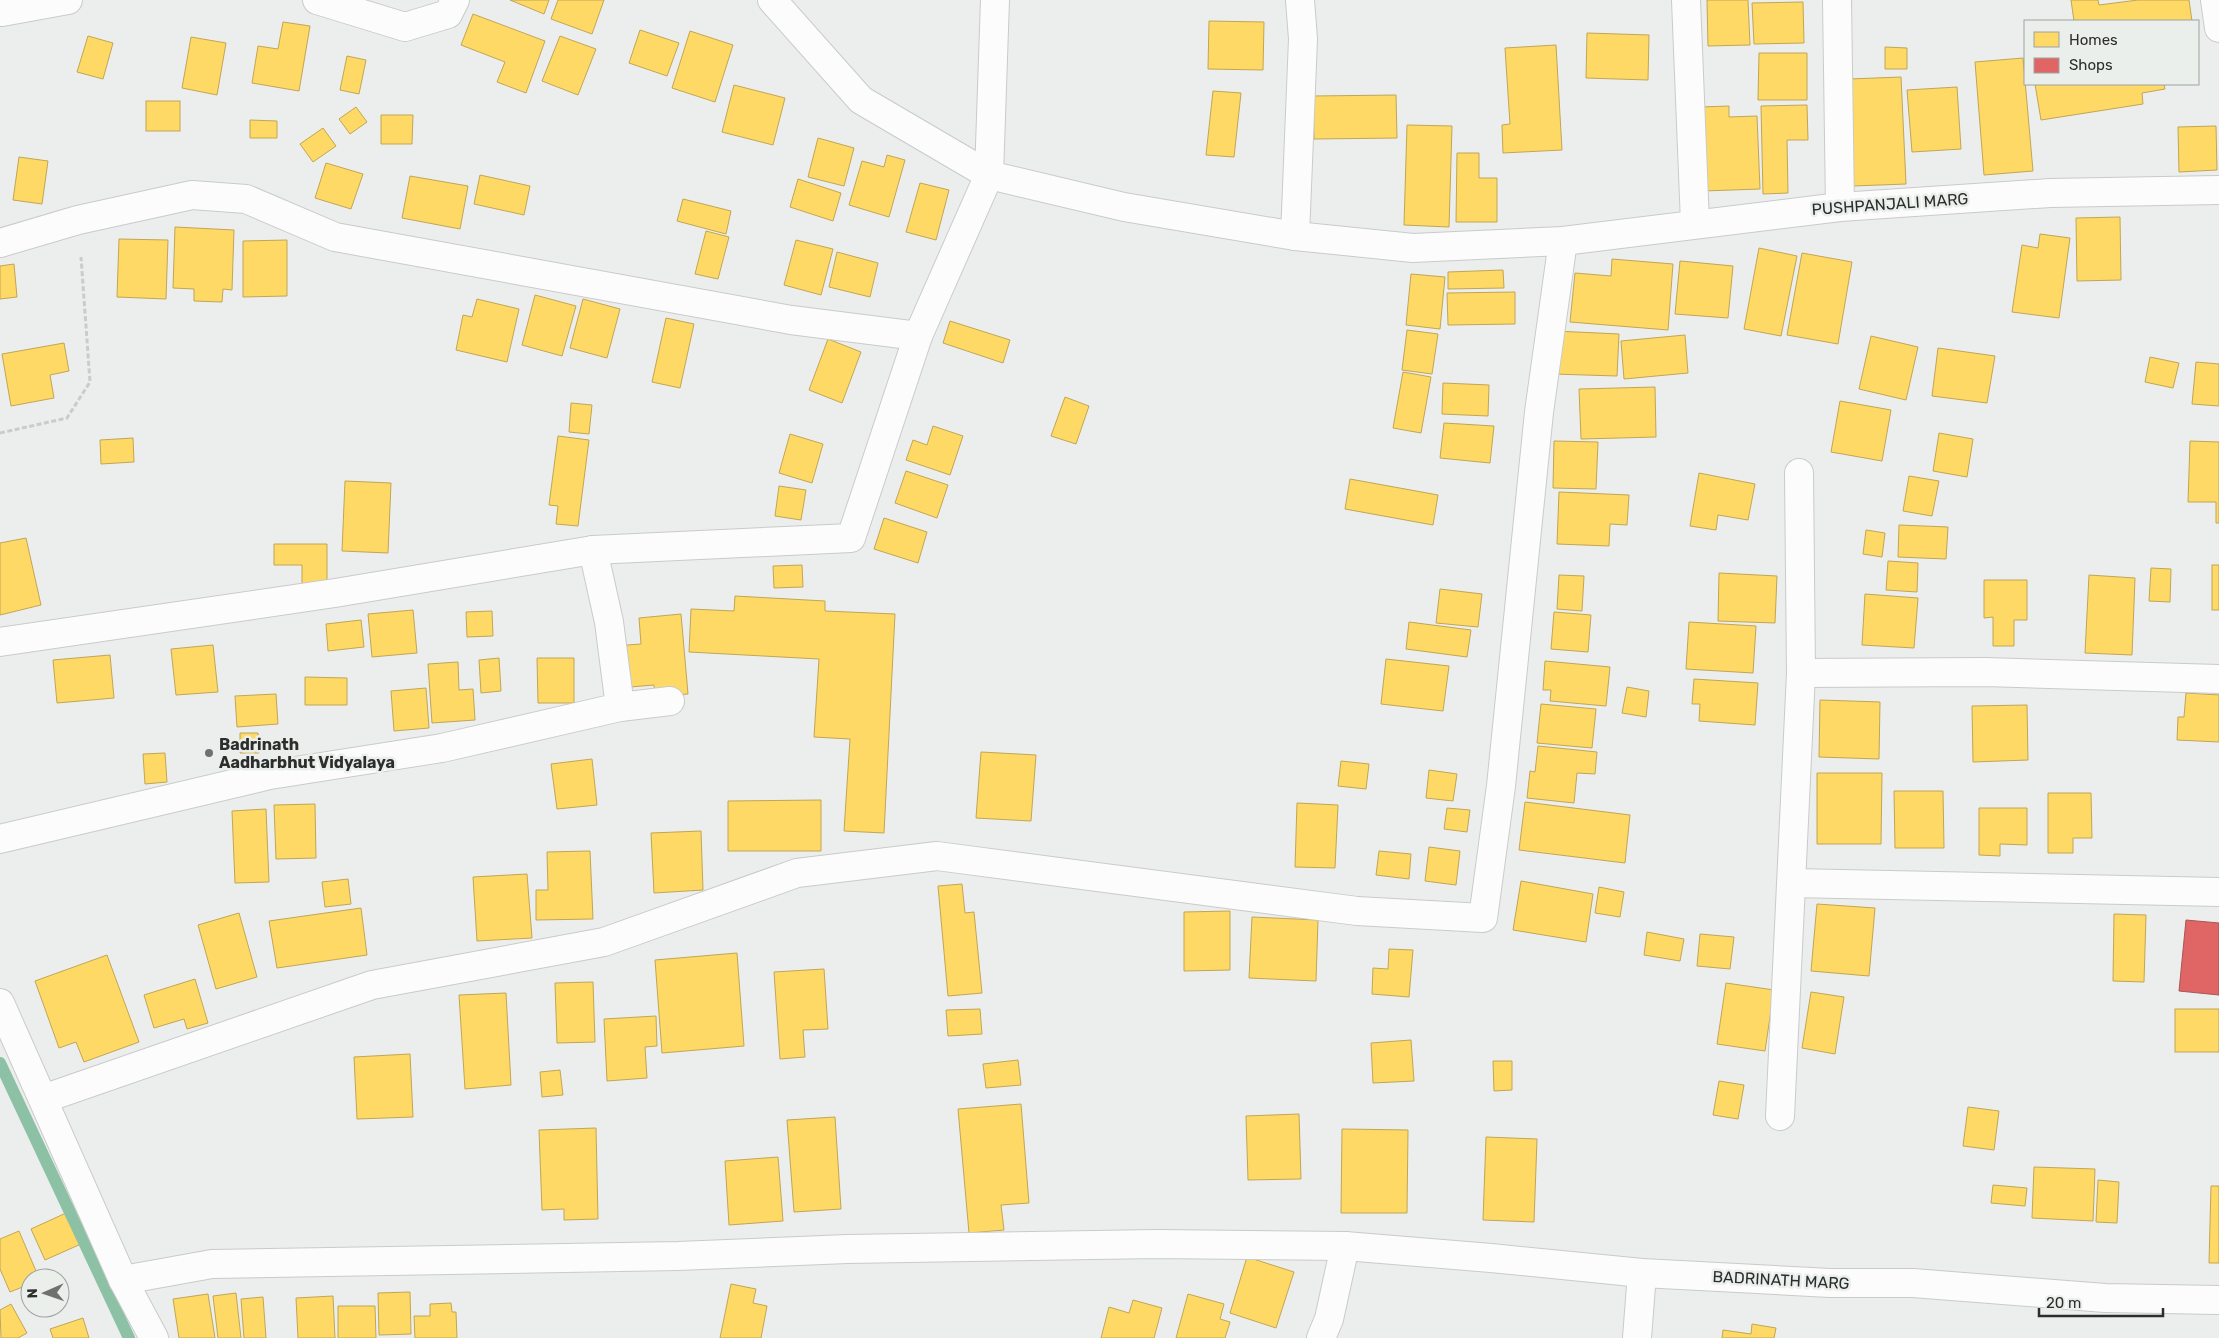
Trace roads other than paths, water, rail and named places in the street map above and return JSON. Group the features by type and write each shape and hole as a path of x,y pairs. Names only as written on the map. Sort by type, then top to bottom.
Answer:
{"street":[{"path":"1,8 68,0"},
{"path":"317,0 405,27 448,14 455,0"},
{"name":"PUSHPANJALI MARG","path":"772,0 861,100 989,175 1124,207 1295,236 1413,248 1563,241 1696,223 1840,207 2050,193 2219,190"},
{"path":"0,642 335,593 593,550 851,538 918,336 989,175 995,0"},
{"path":"1295,236 1303,39 1300,0"},
{"path":"1686,0 1696,223"},
{"path":"1837,0 1840,207"},
{"path":"2215,0 2219,28"},
{"path":"0,243 78,220 192,195 246,199 334,237 791,320 918,336"},
{"path":"43,1099 372,985 604,942 797,873 936,856 1357,911 1483,918 1501,786 1539,412 1563,241"},
{"path":"1780,1116 1801,672 1799,473"},
{"path":"593,550 609,622 620,707"},
{"path":"1801,672 1984,672 2219,679"},
{"path":"0,839 270,774 442,748 620,707 670,701"},
{"path":"1792,883 2219,892"},
{"path":"0,1003 123,1280 154,1338"},
{"name":"BADRINATH MARG","path":"123,1280 212,1264 678,1256 848,1249 1157,1244 1345,1246 1642,1273 1830,1283 1913,1283 2105,1298 2219,1300"},
{"path":"1321,1338 1329,1319 1345,1246"},
{"path":"1637,1338 1642,1273"}],"waterway":[{"path":"0,1063 129,1338"}],"place":[{"name":"Badrinath Aadharbhut Vidyalaya","path":"209,753"}]}
